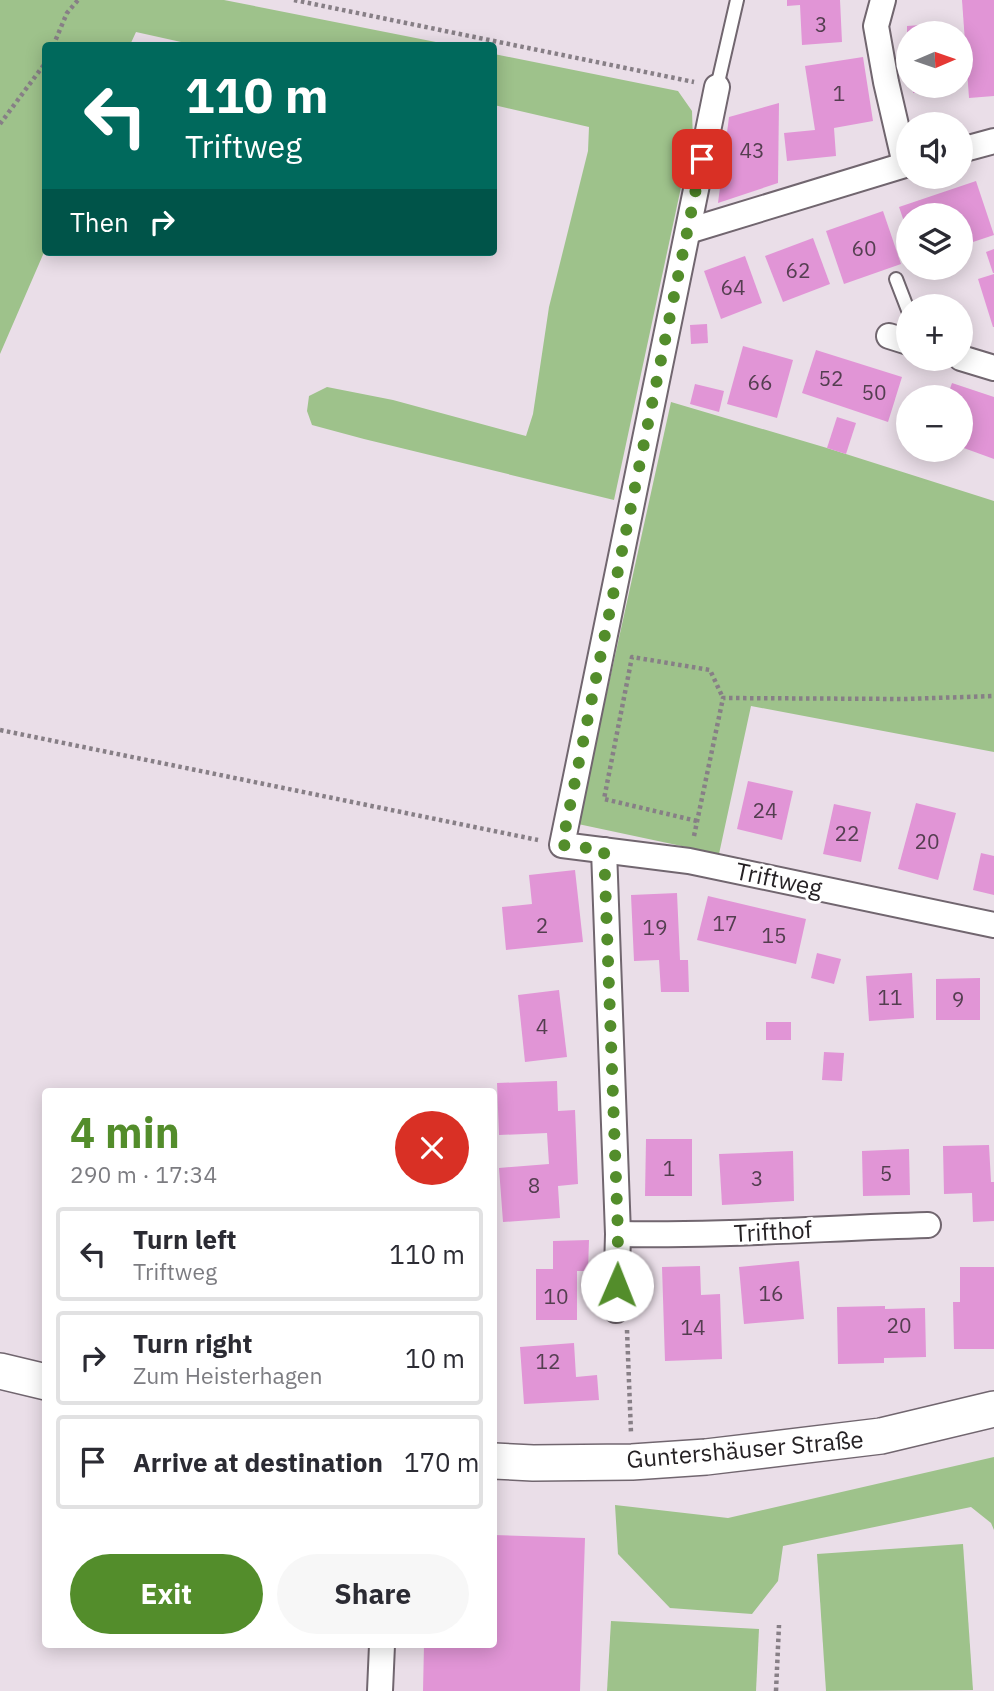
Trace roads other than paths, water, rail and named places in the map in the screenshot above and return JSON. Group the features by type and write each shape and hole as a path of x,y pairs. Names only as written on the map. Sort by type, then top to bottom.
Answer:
{"street":[{"path":"883,0 876,26 896,121"},
{"path":"717,87 688,231 896,167"},
{"path":"973,147 994,141"},
{"name":"Triftweg","path":"688,231 562,845 690,860 994,925"},
{"path":"973,362 994,368"},
{"path":"604,850 618,1234 617,1310"},
{"name":"Trifthof","path":"618,1234 701,1236 928,1225"},
{"path":"0,1371 42,1381"},
{"name":"Guntershäuser Straße","path":"497,1461 632,1462 706,1457 881,1436 994,1409"},
{"path":"380,1691 382,1648"}],"lane":[{"path":"717,87 737,0"}]}
